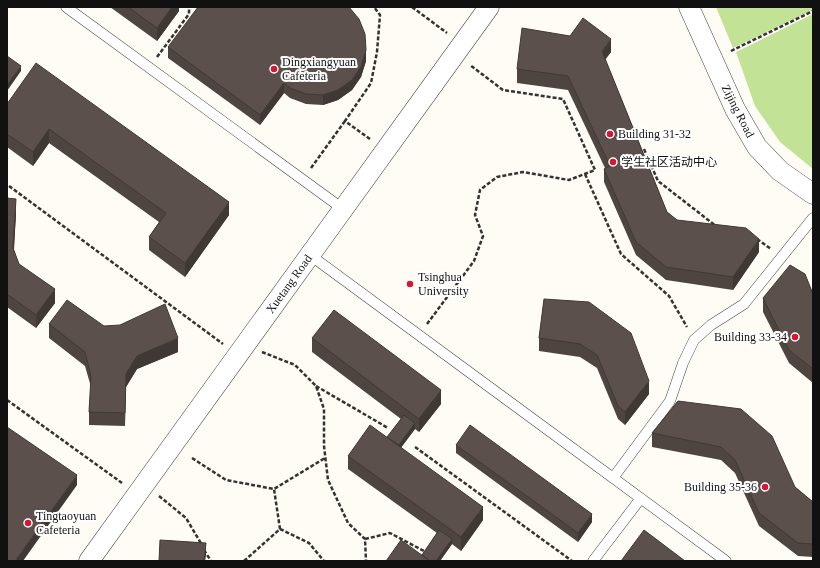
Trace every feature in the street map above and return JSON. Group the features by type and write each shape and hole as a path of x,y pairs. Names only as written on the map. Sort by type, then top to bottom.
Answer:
{"street":[{"name":"Xuetang Road","path":"89,561 488,7"},
{"name":"Zijing Road","path":"689,7 735,109 757,147 780,171 813,194"}],"lane":[{"path":"66,7 343,209"},
{"path":"613,478 670,401 683,363 694,340 711,325 744,304 813,218"},
{"path":"310,255 726,561"},
{"path":"593,561 641,498"}],"path":[{"path":"149,69 189,14 189,7"},
{"path":"302,180 371,83 377,52 380,15 374,7"},
{"path":"412,7 503,90 563,99 595,170 569,180 523,172 497,177 480,190 475,214 483,236 474,261 419,335"},
{"path":"713,60 813,11"},
{"path":"345,121 386,150"},
{"path":"644,150 658,181 719,229"},
{"path":"585,174 621,254 669,296 694,340"},
{"path":"9,186 241,350 295,365 316,386 388,428"},
{"path":"753,236 782,257"},
{"path":"316,386 324,409 324,446 328,480 348,523 365,539 366,561"},
{"path":"7,400 186,518 211,561"},
{"path":"415,447 572,561"},
{"path":"192,458 226,480 274,489 325,458"},
{"path":"274,489 280,529"},
{"path":"244,561 280,529"},
{"path":"280,529 309,543 324,561"},
{"path":"365,539 390,533 424,551"}],"green space":[{"path":"716,7 813,7 813,10 733,48"},
{"path":"813,14 813,169 780,142 755,106 736,52"}],"building":[{"path":"128,7 172,7 157,28"},
{"name":"Dingxiangyuan Cafeteria","path":"198,7 349,7 359,19 365,34 366,50 361,67 352,80 338,90 323,95 306,94 290,88 284,83 260,115 168,47"},
{"name":"Building 31-32","path":"583,18 611,39 602,51 667,212 677,220 746,228 759,239 733,277 666,267 636,242 604,169 610,166 568,76 517,69 522,28 570,36"},
{"path":"7,56 21,66 7,85"},
{"path":"36,63 229,202 185,263 149,237 166,213 49,129 33,152 7,134 7,104"},
{"path":"7,198 16,199 13,248 19,264 55,289 36,315 7,294"},
{"name":"Building 33-34","path":"790,265 805,274 813,294 813,369 789,350 763,298"},
{"path":"544,299 589,302 631,333 649,381 625,412 618,406 597,355 580,344 539,338"},
{"path":"67,300 104,326 120,325 165,304 178,338 137,356 126,374 125,413 89,412 91,376 85,352 49,324"},
{"path":"334,310 441,390 419,419 312,338"},
{"name":"Building 35-36","path":"678,401 741,409 772,436 795,487 813,502 813,544 798,543 759,513 735,460 721,447 652,433"},
{"path":"404,415 415,423 399,445 387,437"},
{"path":"370,425 483,507 461,537 348,456"},
{"path":"470,425 592,514 578,533 456,445"},
{"name":"Tingtaoyuan Cafeteria","path":"7,427 77,475 15,561 7,561"},
{"path":"439,530 452,539 436,561 430,561 422,555"},
{"path":"644,530 685,561 621,561"},
{"path":"160,540 206,543 204,561 159,561"},
{"path":"401,540 430,561 386,561"}],"place":[{"name":"Dingxiangyuan Cafeteria","path":"274,69"},
{"name":"Building 31-32","path":"610,134"},
{"name":"学生社区活动中心","path":"613,162"},
{"name":"Tsinghua University","path":"410,284"},
{"name":"Building 33-34","path":"795,337"},
{"name":"Building 35-36","path":"765,487"},
{"name":"Tingtaoyuan Cafeteria","path":"28,523"}]}
